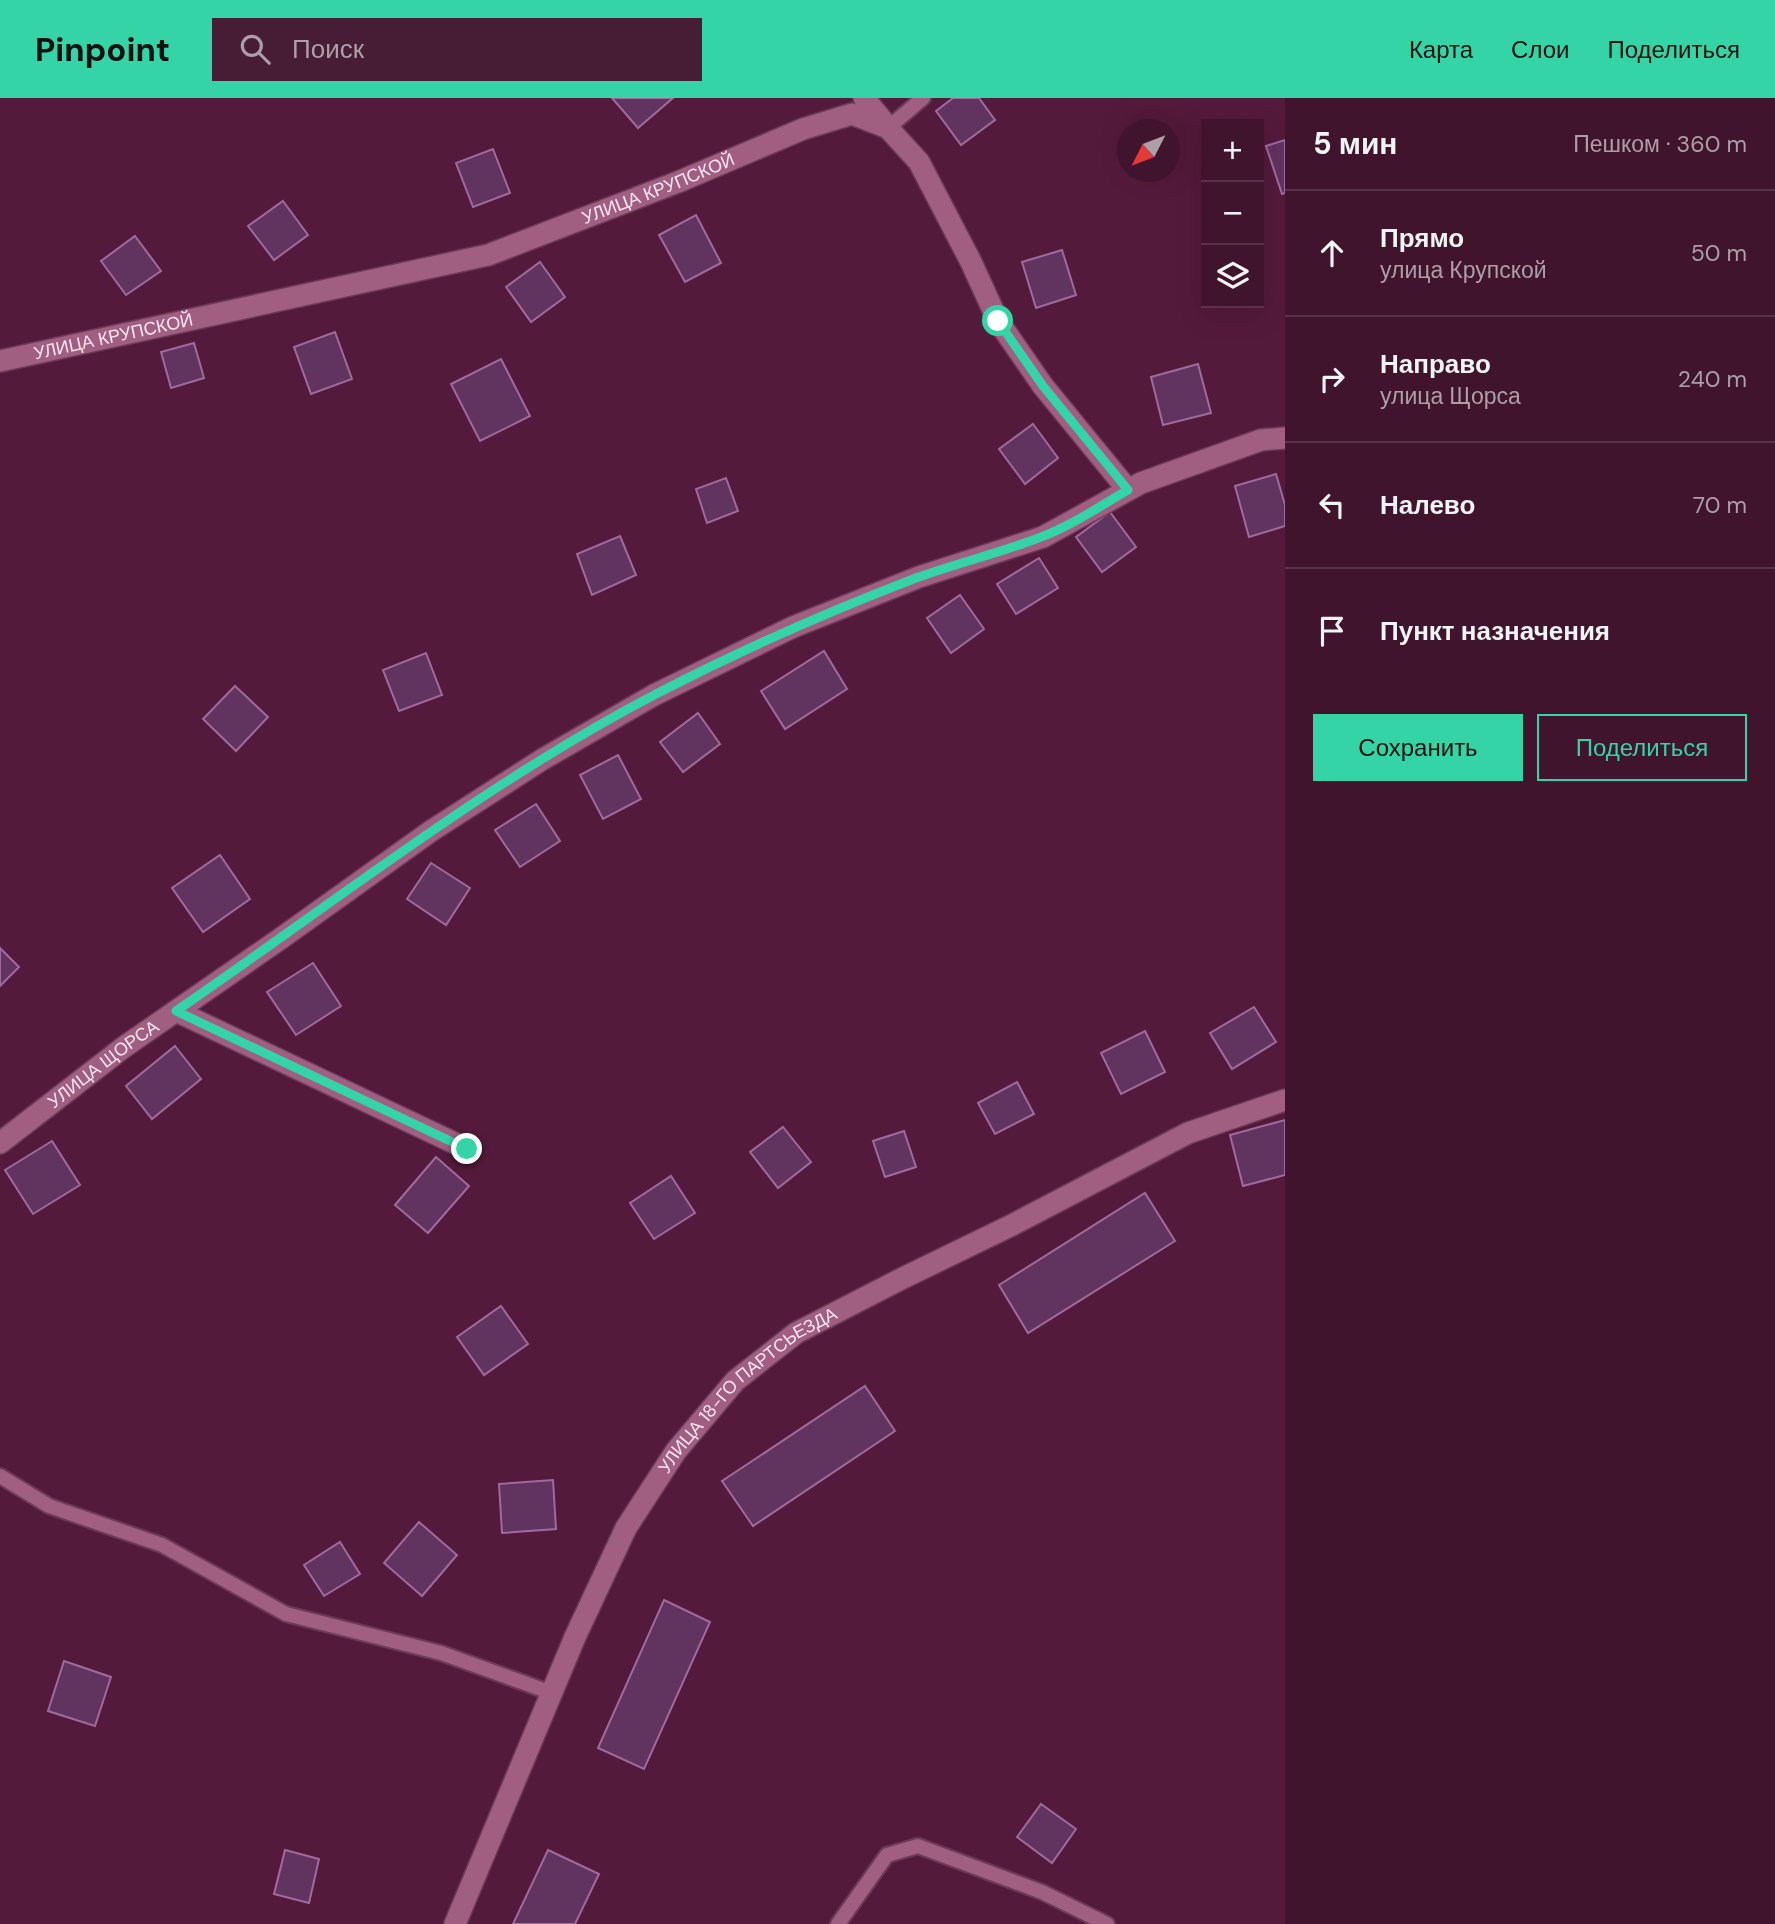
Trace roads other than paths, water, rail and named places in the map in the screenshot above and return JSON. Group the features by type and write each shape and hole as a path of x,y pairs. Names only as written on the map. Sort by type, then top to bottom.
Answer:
{"street":[{"path":"864,98 888,128"},
{"name":"УЛИЦА КРУПСКОЙ","path":"0,361 488,255 678,182 803,129 852,114 888,128 919,162 998,321 1043,386 1128,490"},
{"name":"УЛИЦА ЩОРСА","path":"0,1143 124,1047 431,831 543,759 654,695 793,627 919,577 1044,537 1141,483 1261,440 1285,438"},
{"path":"176,1011 467,1149"},
{"name":"УЛИЦА 18-ГО ПАРТСЬЕЗДА","path":"455,1924 552,1693 626,1528 676,1451 735,1381 796,1333 1188,1133 1285,1100"}],"lane":[{"path":"888,128 923,98"},
{"path":"0,1476 48,1506 162,1545 286,1614 442,1653 552,1693"},
{"path":"838,1924 887,1855 918,1846 1042,1892 1107,1924"}]}
